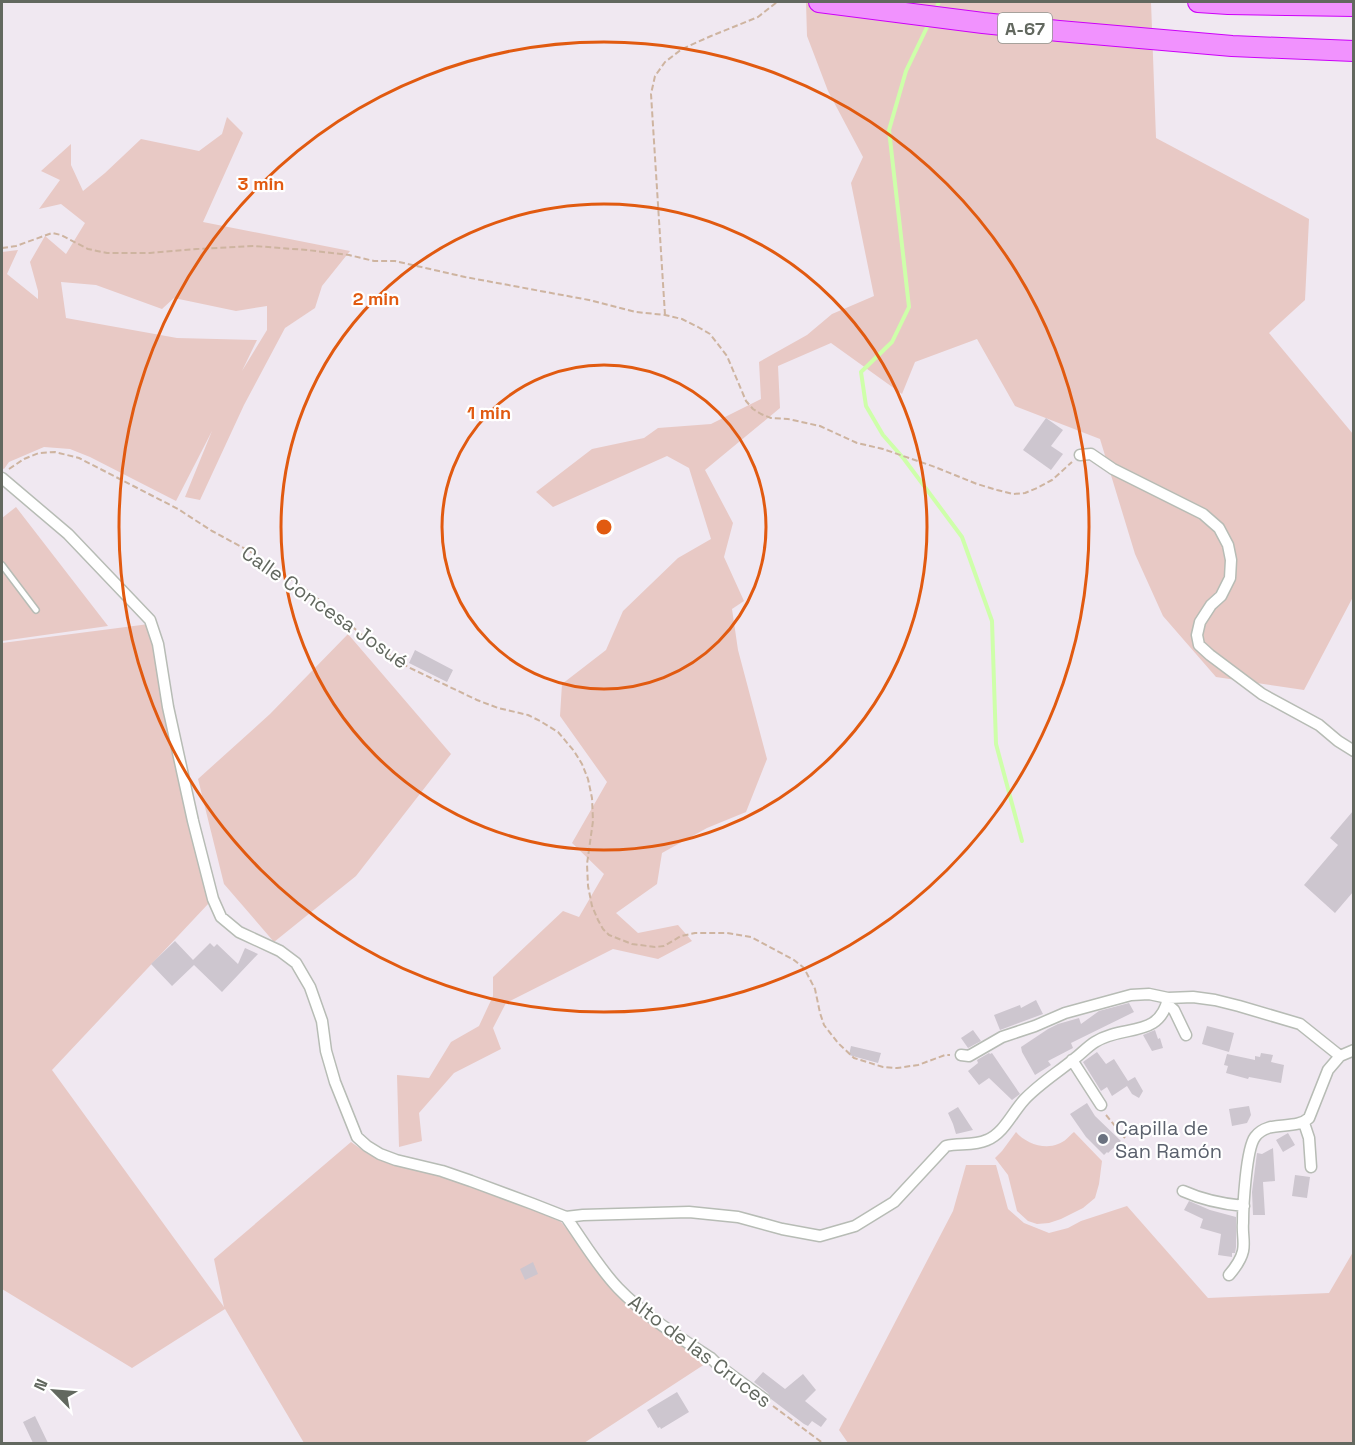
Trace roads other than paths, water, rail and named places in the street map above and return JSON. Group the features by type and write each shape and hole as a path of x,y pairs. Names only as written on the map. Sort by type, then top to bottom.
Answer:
{"highway":[{"name":"A-67","path":"819,2 994,24 1232,46 1353,51"},
{"path":"1198,2 1353,6"}],"street":[{"path":"1080,454 1091,454 1113,469 1203,513 1219,528 1228,545 1231,560 1230,578 1221,596 1211,605 1200,622 1197,635 1199,645 1262,694 1319,725 1353,751"},
{"path":"2,478 68,534 150,620 158,644 168,707 213,899 221,917 239,932 279,951 296,963 310,987 322,1021 326,1051 335,1082 357,1137 380,1154 442,1171 566,1217 689,1212 738,1217 820,1236 855,1226 894,1202 946,1146 978,1143 989,1139 1002,1130 1029,1095 1054,1073 1089,1046 1108,1035 1152,1025 1164,1012 1167,1001"},
{"path":"961,1055 969,1056 1002,1037 1065,1013 1131,995 1149,994 1167,1001 1193,997 1215,1000 1300,1024 1340,1056"},
{"path":"1167,1001 1186,1035"},
{"path":"1230,1275 1243,1253 1242,1227 1248,1153 1255,1136 1269,1128 1304,1123 1309,1118 1328,1070 1340,1056 1353,1050"},
{"path":"1072,1060 1101,1105"},
{"path":"1304,1123 1309,1138 1311,1167"},
{"path":"1183,1191 1207,1200 1244,1206"},
{"name":"Alto de las Cruces","path":"566,1217 601,1267 636,1305 711,1358 764,1400"}],"lane":[{"path":"2,565 36,610"}],"waterway":[{"path":"935,11 939,2"},
{"path":"929,23 906,71 889,130 909,307 892,342 861,372 866,406 883,435 904,459 962,537 992,621 996,744 1022,841"}],"place":[{"name":"Capilla de San Ramón","path":"1103,1139"}]}
